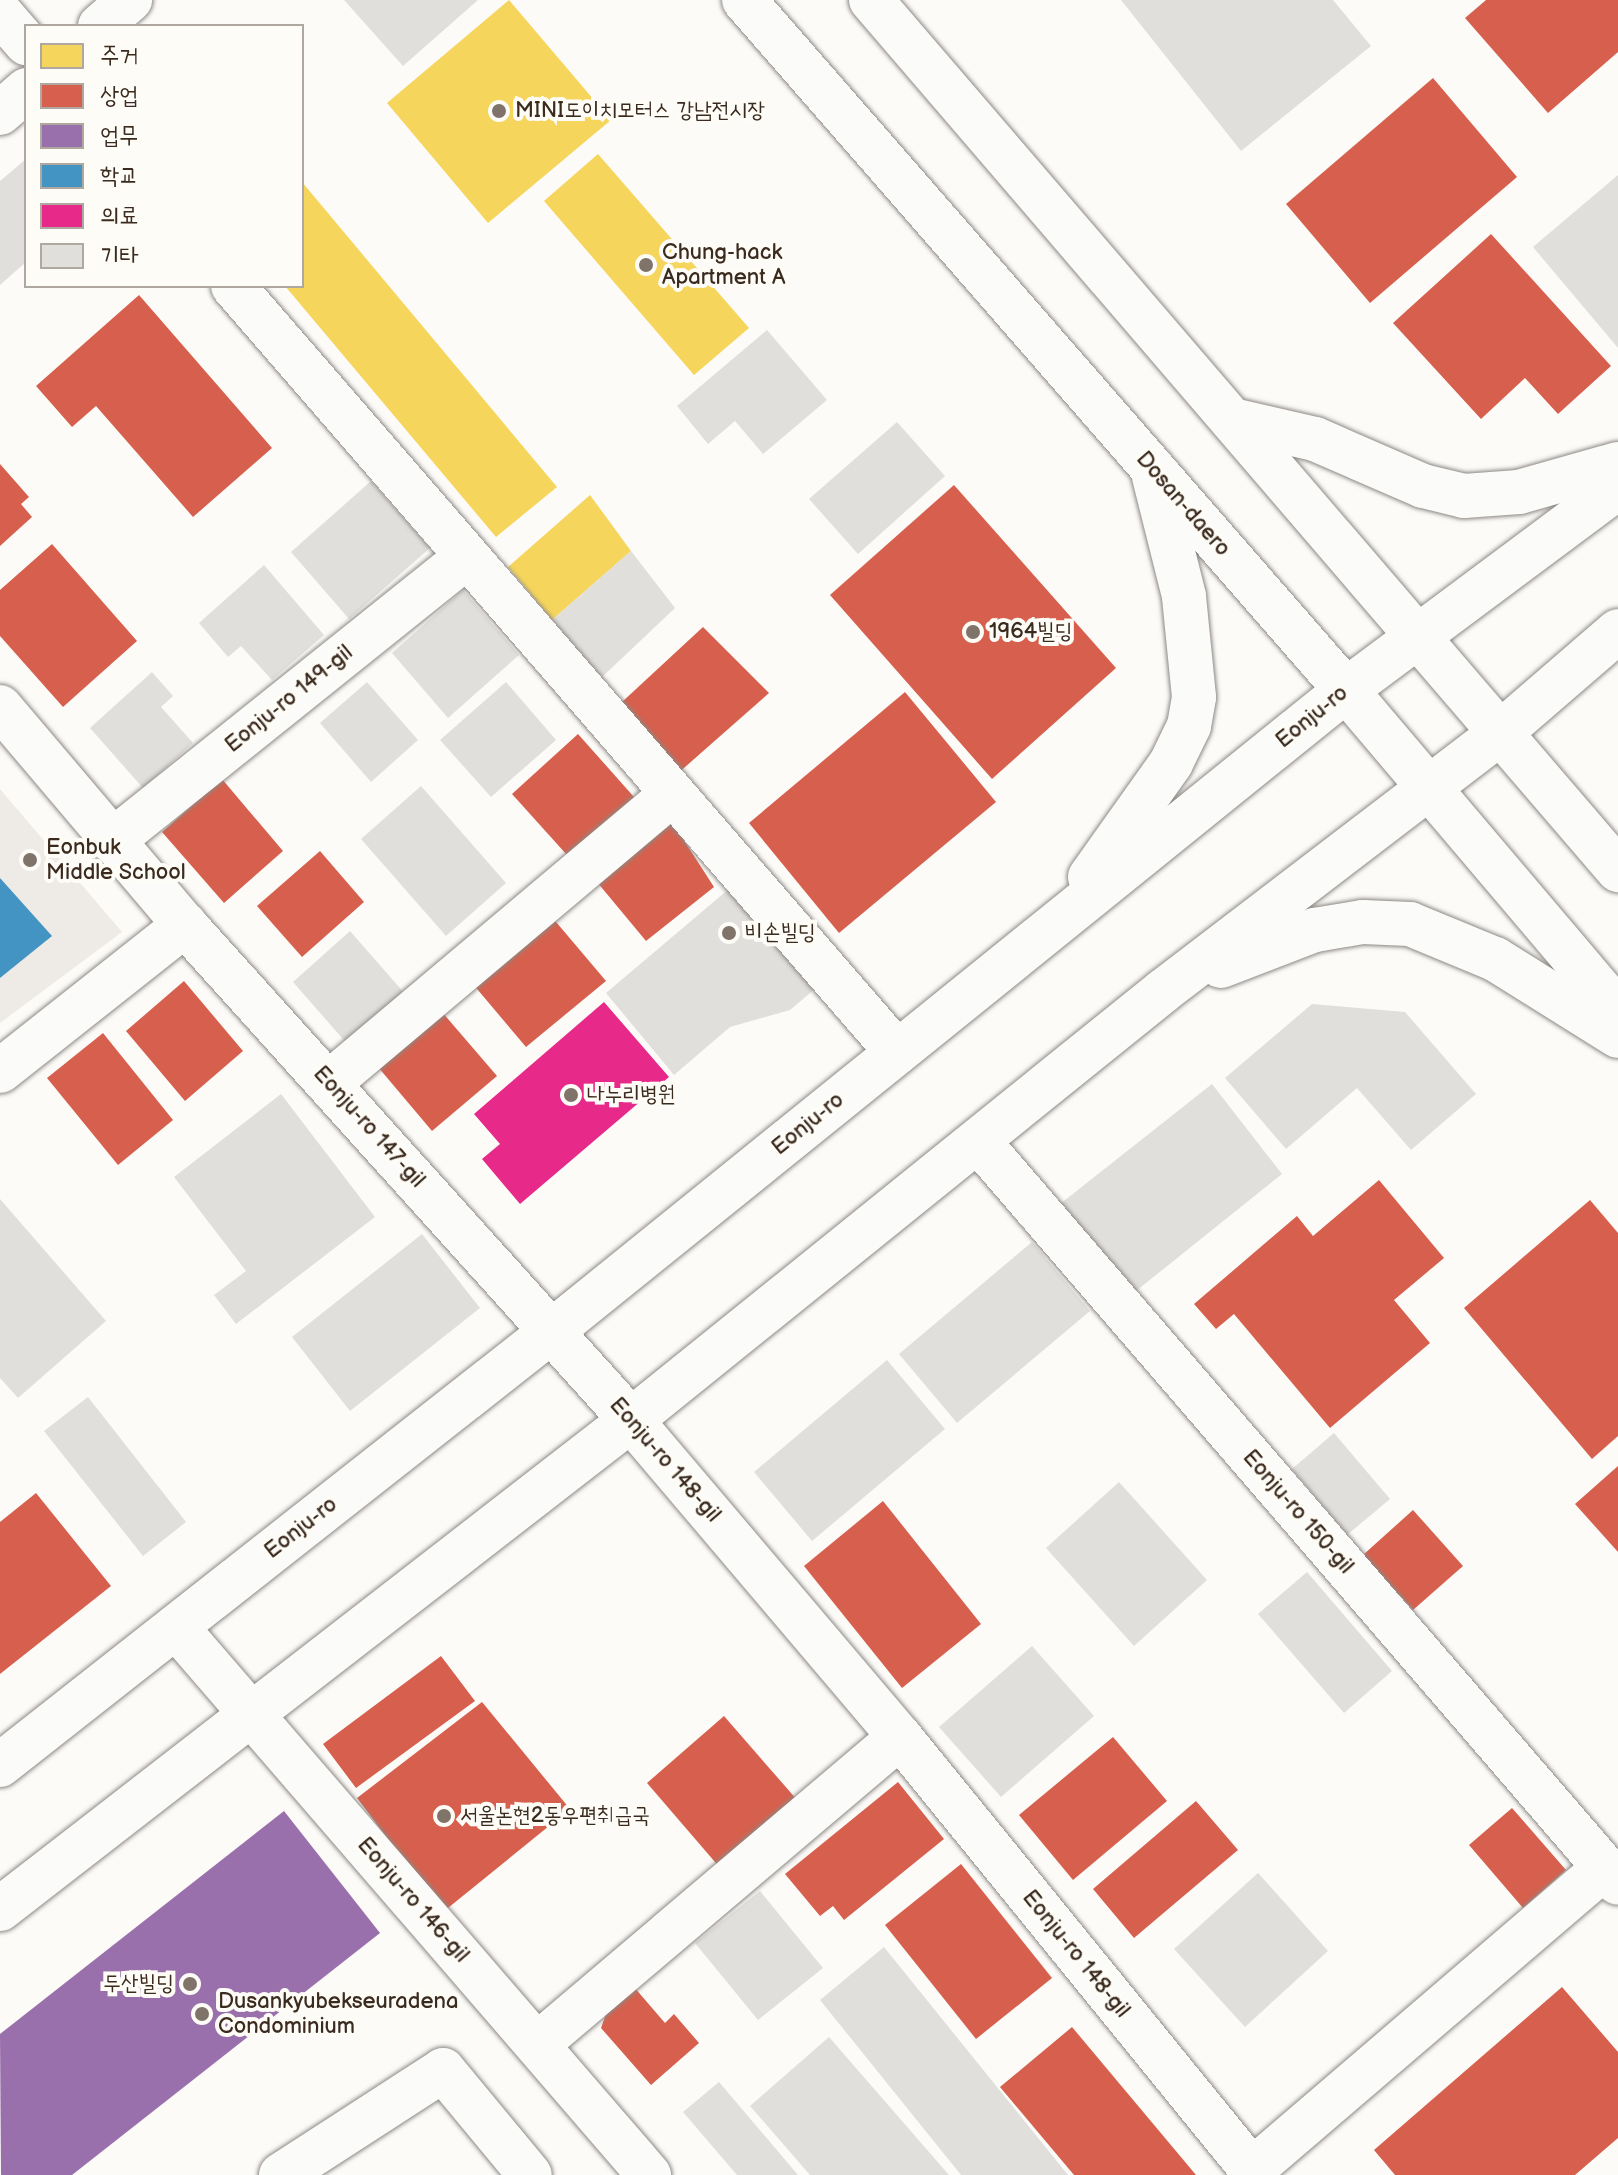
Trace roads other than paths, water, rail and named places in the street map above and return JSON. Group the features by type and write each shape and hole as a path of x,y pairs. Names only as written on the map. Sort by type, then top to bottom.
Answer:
{"main road":[{"path":"102,24 130,0"},
{"name":"Dosan-daero","path":"744,0 1346,690 1427,790 1618,1011"},
{"path":"871,0 1618,870"},
{"path":"0,13 24,41"},
{"path":"0,113 24,92"},
{"path":"235,288 465,558 897,1052"},
{"path":"1232,420 1315,439 1423,486 1464,496 1519,492 1618,464"},
{"path":"1056,924 1171,763 1189,726 1195,672 1184,596 1151,466"},
{"name":"Eonju-ro","path":"0,1765 552,1331 1346,690 1618,487"},
{"name":"Eonju-ro 149-gil","path":"112,841 465,558"},
{"path":"0,1909 253,1718 631,1420 1163,991 1500,733 1618,631"},
{"name":"Eonju-ro 147-gil","path":"0,707 185,925 552,1331"},
{"path":"329,1083 671,795"},
{"path":"1163,991 1315,930 1363,922 1401,923 1443,934 1495,959 1618,1036"},
{"path":"0,1071 185,925"},
{"name":"Eonju-ro 150-gil","path":"979,1142 1611,1875"},
{"name":"Eonju-ro 148-gil","path":"552,1331 900,1737 1254,2173 1611,1875"},
{"name":"Eonju-ro 146-gil","path":"176,1627 539,2043 649,2175"},
{"path":"539,2043 900,1737"},
{"path":"281,2175 443,2070 530,2175"}],"place":[{"name":"MINI도이치모터스 강남전시장","path":"499,111"},
{"name":"Chung-hack Apartment A","path":"646,265"},
{"name":"1964빌딩","path":"973,632"},
{"name":"Eonbuk Middle School","path":"30,860"},
{"name":"비손빌딩","path":"729,933"},
{"name":"나누리병원","path":"571,1095"},
{"name":"서울논현2동우편취급국","path":"444,1816"},
{"name":"두산빌딩","path":"190,1984"},
{"name":"Dusankyubekseuradena Condominium","path":"202,2014"}]}
